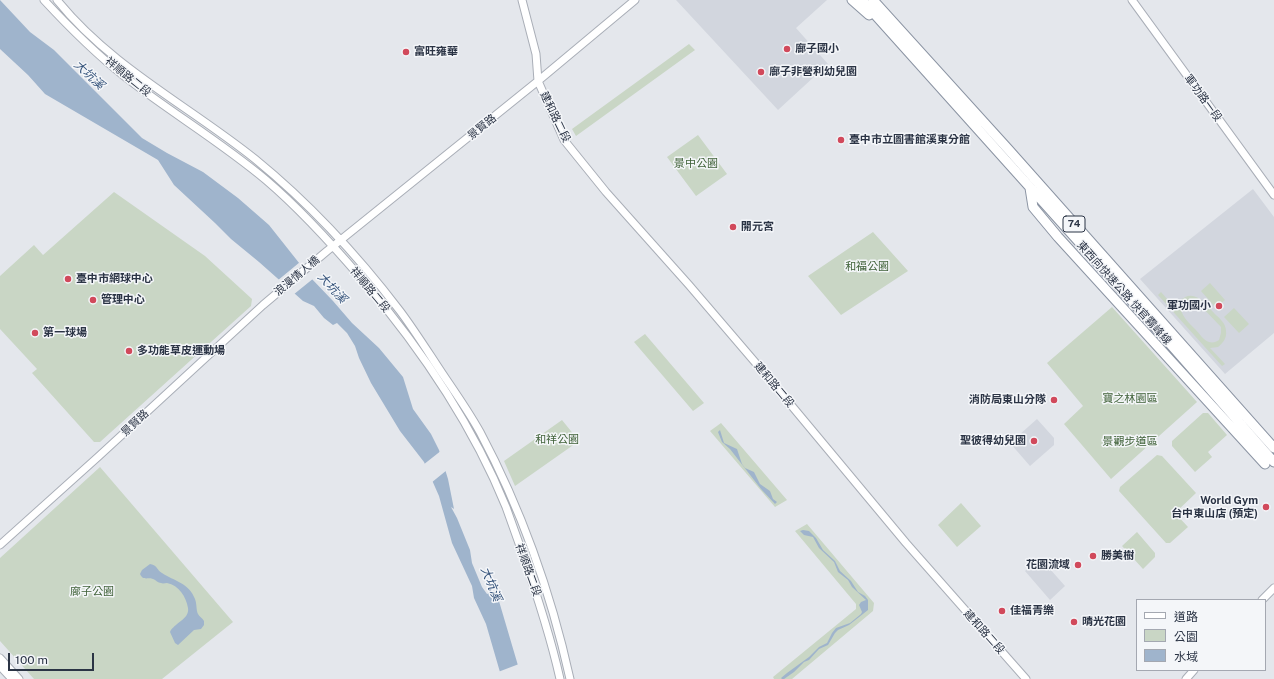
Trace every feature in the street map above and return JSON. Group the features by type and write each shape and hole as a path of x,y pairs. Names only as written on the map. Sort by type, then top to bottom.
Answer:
{"highway":[{"path":"852,0 888,29"},
{"name":"東西向快速公路 快官霧峰線","path":"862,0 1274,462"},
{"name":"東西向快速公路 快官霧峰線","path":"873,0 962,97 1274,448"},
{"name":"74","path":"1030,188 1033,207 1058,237 1264,464"}],"street":[{"name":"祥順路二段","path":"44,0 81,38 125,76 232,153 265,180 334,246 395,320 450,399 478,450 506,507 536,590 550,637 560,679"},
{"name":"祥順路二段","path":"56,0 121,62 168,98 238,146 286,186 340,240 400,312 420,339 479,432 502,476 531,545 553,611 570,679"},
{"name":"建和路二段","path":"522,0 536,54 538,81 564,140 606,192 761,369 906,543 1026,679"},
{"name":"景賢路","path":"326,251 538,81 635,0"},
{"name":"軍功路一段","path":"1132,0 1274,195"},
{"name":"浪漫情人橋","path":"268,301 326,251"},
{"name":"景賢路","path":"0,545 268,301"},
{"path":"1263,599 1274,588"},
{"path":"0,658 19,679"},
{"path":"0,666 12,679"},
{"path":"1186,679 1193,671"}],"shaded area":[{"name":"廍子國小","path":"676,0 827,0 796,28 828,64 778,110"},
{"name":"軍功國小","path":"1253,189 1274,217 1274,333 1225,374 1140,279"},
{"name":"聖彼得幼兒園","path":"1037,419 1054,438 1054,445 1030,466 1010,443"},
{"path":"1037,560 1042,560 1065,586 1050,600 1025,571"}],"green space":[{"path":"689,44 695,50 576,136 572,129"},
{"name":"景中公園","path":"698,135 727,174 696,196 667,157"},
{"path":"114,192 205,256 252,299 251,306 100,442 94,442 32,373 37,369 0,329 0,276 34,245 43,255"},
{"name":"和福公園","path":"873,232 908,271 841,315 808,276"},
{"path":"1210,283 1225,300 1216,308 1201,291"},
{"path":"1161,292 1176,309 1180,301 1185,297 1190,296 1199,298 1207,305 1222,321 1226,328 1226,336 1223,342 1218,347 1210,348 1225,364 1222,366 1158,295","holes":["1190,301 1199,304 1221,327 1219,340 1213,342 1205,340 1185,318 1181,310 1184,303"]},
{"name":"寶之林園區","path":"1112,307 1197,402 1111,479 1064,424 1083,406 1047,363"},
{"path":"1234,308 1249,324 1239,333 1224,317"},
{"path":"645,334 704,403 693,411 634,342"},
{"path":"1203,413 1208,413 1227,435 1208,452 1212,457 1195,472 1172,446 1172,441"},
{"name":"和祥公園","path":"562,420 579,441 515,486 504,461"},
{"path":"721,423 787,500 775,507 710,431"},
{"path":"1157,455 1162,456 1196,493 1175,513 1188,527 1170,543 1166,543 1119,491 1120,487"},
{"name":"廍子公園","path":"100,467 233,622 162,679 34,679 0,641 0,558"},
{"path":"961,503 981,526 957,547 938,525"},
{"path":"807,524 874,603 873,611 792,679 774,679 773,677 856,609 856,604 795,531"},
{"path":"1137,532 1155,553 1155,557 1143,569 1122,546"}],"water":[{"path":"0,0 30,32 54,50 142,138 203,172 238,198 269,225 311,278 352,323 379,348 403,377 413,409 431,434 439,450 448,479 454,509 451,507 470,550 472,563 482,587 487,594 496,591 522,679 502,679 486,624 474,598 472,586 452,543 439,496 424,462 400,431 371,383 355,346 347,333 337,323 333,325 324,318 314,306 303,301 231,239 174,185 158,160 45,94 28,75 0,49"},
{"path":"720,430 724,443 737,449 742,464 745,468 754,472 760,484 770,491 773,499 777,502 775,504 761,489 730,449 722,442 718,432"},
{"path":"800,531 809,531 816,538 823,550 835,561 840,571 851,581 858,592 865,596 868,600 868,610 849,625 838,630 828,645 819,649 809,660 804,662 794,672 782,679 781,678 809,657 819,647 827,643 836,628 850,623 861,614 862,612 859,605 861,602 866,600 852,587 848,580 838,572 834,562 819,548 813,537 804,535"},
{"path":"150,564 155,566 160,572 189,589 195,599 198,614 204,621 204,625 201,629 194,630 178,645 175,643 170,632 187,615 187,604 184,596 175,586 167,583 160,583 153,579 144,578 141,576 140,574 142,570"}],"pier":[{"path":"300,262 314,278 293,295 277,281"},
{"path":"442,450 447,470 431,483 423,465"},
{"path":"519,664 524,679 499,679 498,672"}],"place":[{"name":"廍子國小","path":"787,49"},
{"name":"富旺雍華","path":"406,52"},
{"name":"廍子非營利幼兒園","path":"761,72"},
{"name":"臺中市立圖書館溪東分館","path":"841,140"},
{"name":"開元宮","path":"733,227"},
{"name":"臺中市網球中心","path":"68,279"},
{"name":"管理中心","path":"93,300"},
{"name":"軍功國小","path":"1219,306"},
{"name":"第一球場","path":"35,333"},
{"name":"多功能草皮運動場","path":"129,351"},
{"name":"消防局東山分隊","path":"1054,400"},
{"name":"聖彼得幼兒園","path":"1034,441"},
{"name":"World Gym 台中東山店 (預定)","path":"1266,507"},
{"name":"勝美樹","path":"1093,556"},
{"name":"花園流域","path":"1078,565"},
{"name":"佳福青樂","path":"1002,611"},
{"name":"晴光花園","path":"1074,622"}],"water label":[{"name":"大坑溪","path":"89,75"},
{"name":"大坑溪","path":"332,288"},
{"name":"大坑溪","path":"491,584"}],"park label":[{"name":"景觀步道區","path":"1130,442"}]}
